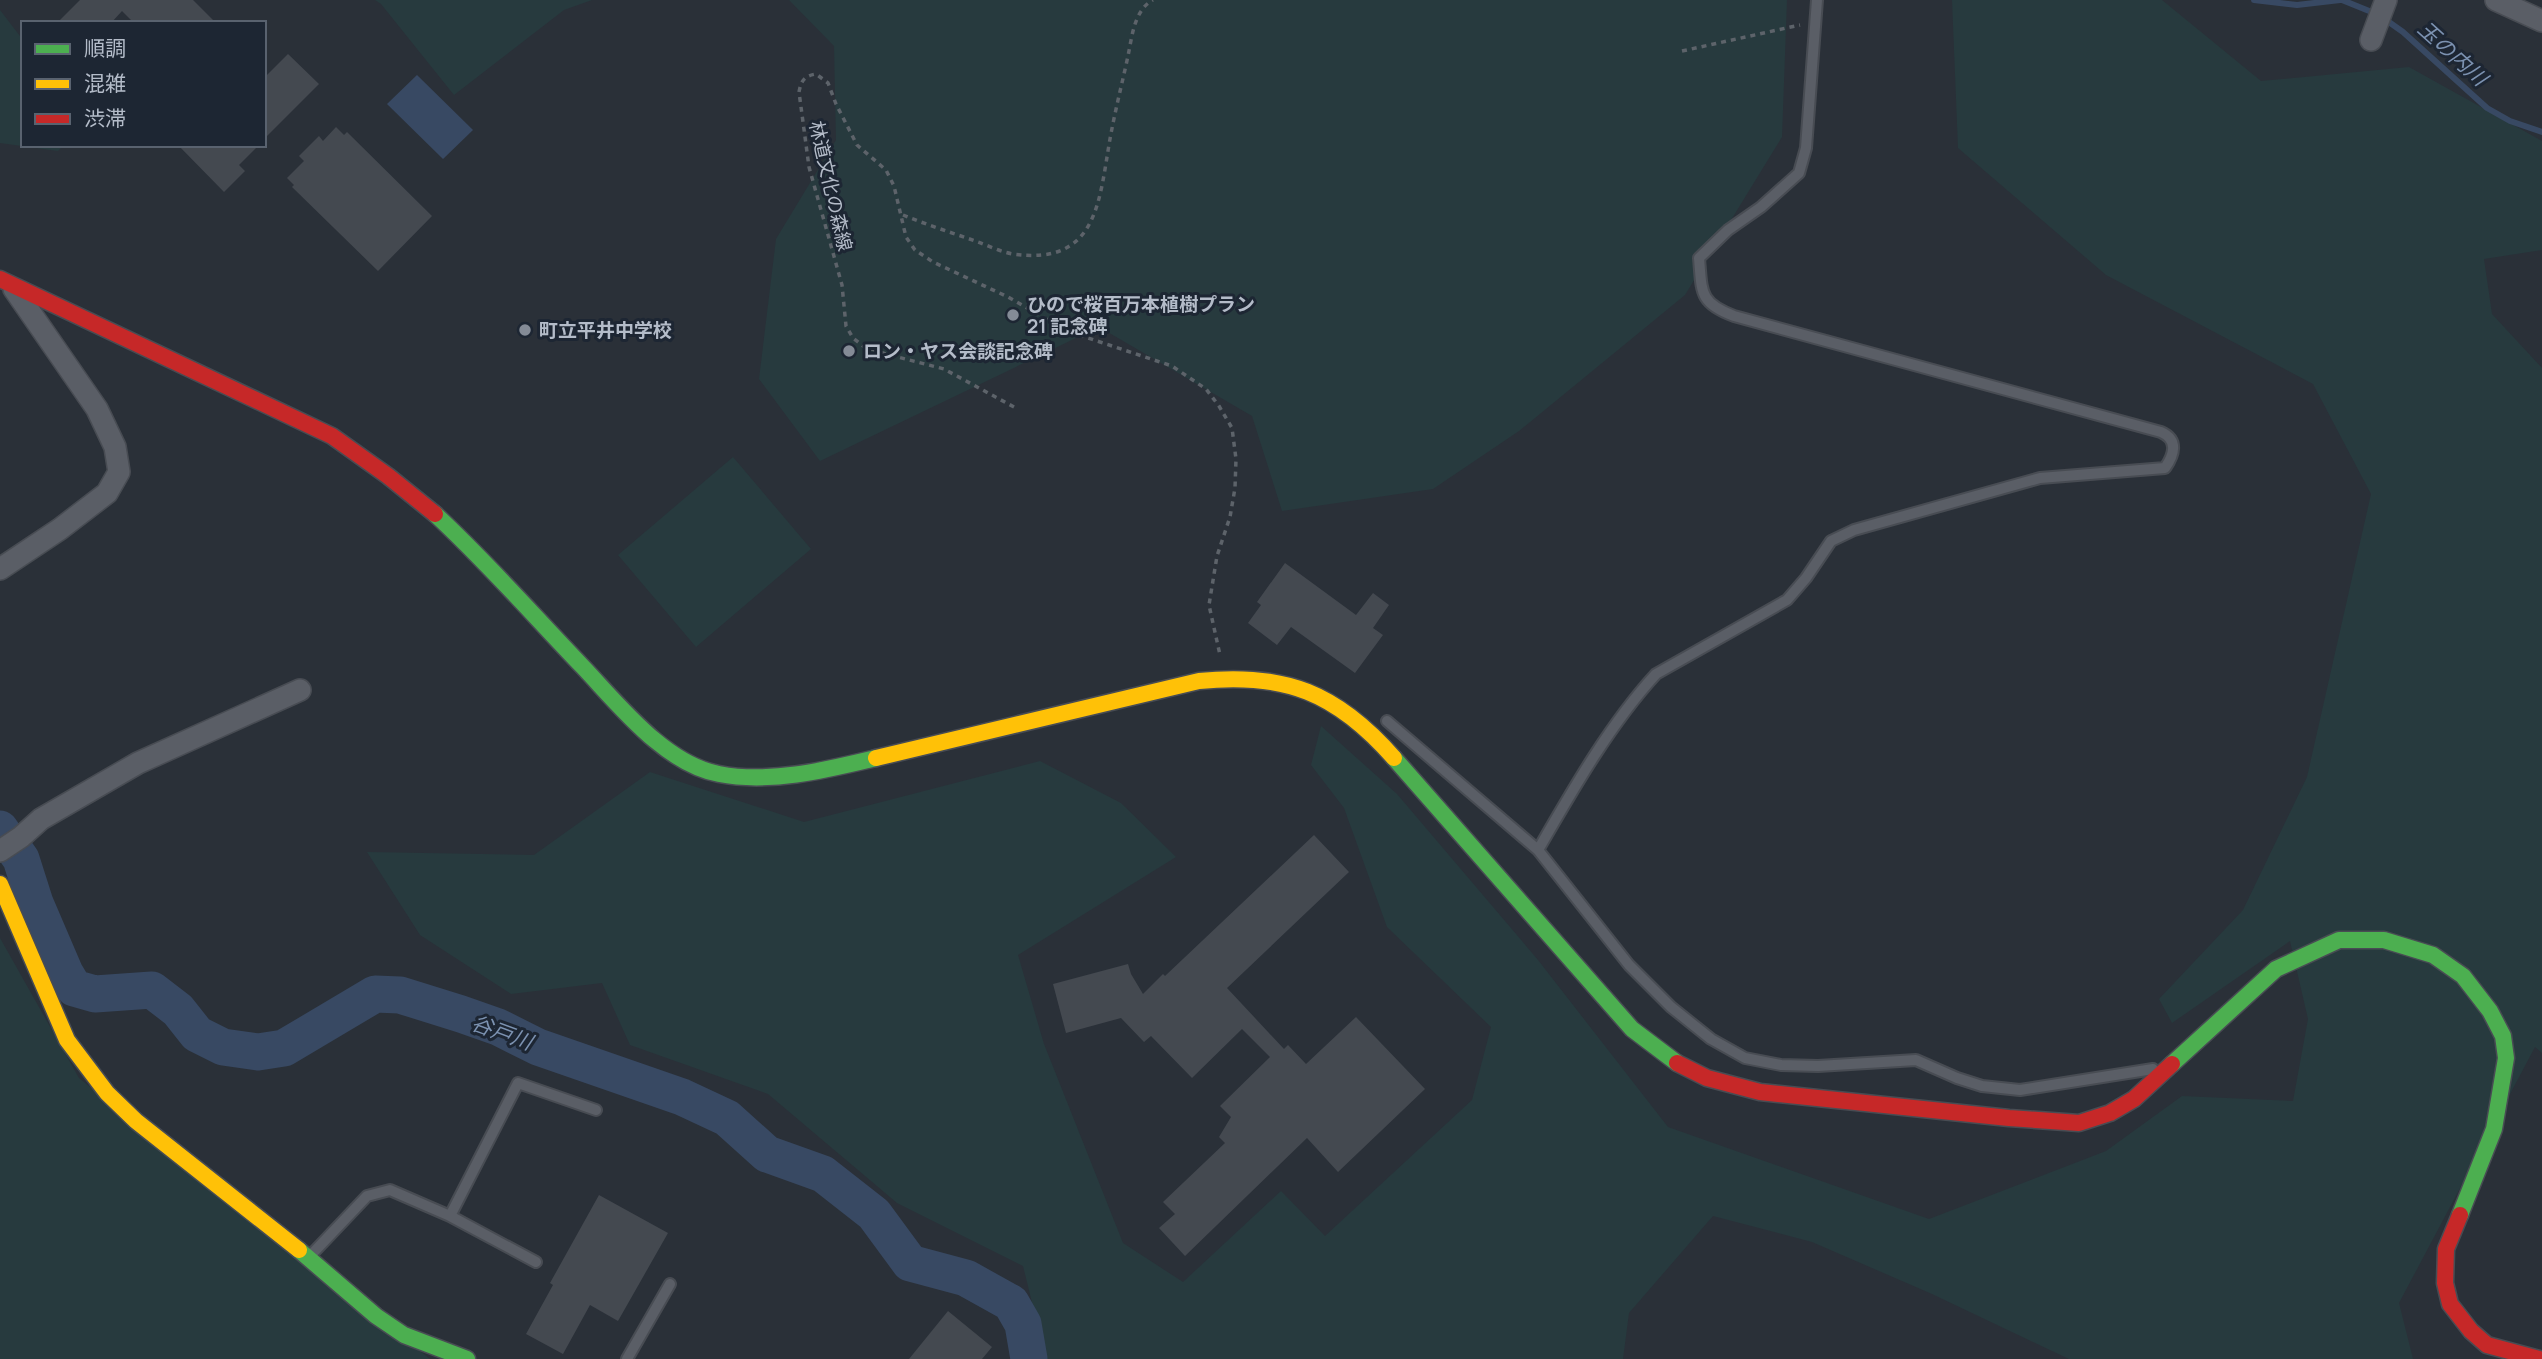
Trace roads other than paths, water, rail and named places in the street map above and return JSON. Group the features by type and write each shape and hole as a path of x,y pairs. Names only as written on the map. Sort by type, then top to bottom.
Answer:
{"street":[{"path":"2373,34 2386,0"},
{"path":"2496,0 2542,21"},
{"path":"0,569 60,529 107,493 119,472 115,447 97,409 5,281"},
{"path":"5,281 332,436 373,464 410,491 441,520 645,732 686,762 716,774 746,778 816,772 1157,690 1226,677 1259,677 1309,690 1338,706 1372,733 1632,1029 1653,1049 1727,1086 1760,1092 2079,1123 2110,1114 2134,1099 2276,970 2339,940 2384,940 2433,955 2463,976 2490,1011 2502,1037 2506,1058 2494,1129 2446,1249 2445,1283 2450,1304 2471,1331 2487,1345 2539,1359"},
{"path":"9,845 41,819 138,763 300,690"},
{"path":"0,884 67,1040 107,1093 136,1121 309,1257 376,1316 404,1335 467,1359"}],"lane":[{"path":"1538,850 1570,795 1639,692 1656,674 1787,600 1806,578 1830,541 1854,530 2040,478 2165,468 2174,456 2174,444 2169,435 2161,432 1734,317 1715,309 1702,296 1699,258 1728,230 1761,207 1799,173 1805,148 1817,0"},
{"path":"1387,721 1538,850 1629,965 1671,1007 1711,1039 1745,1058 1781,1065 1818,1066 1916,1060 1982,1086 2020,1090 2170,1066"},
{"path":"450,1216 518,1083 596,1110"},
{"path":"309,1257 366,1196 390,1190 450,1216 536,1262"},
{"path":"627,1359 670,1284"}],"water":[{"path":"417,75 473,130 443,159 387,104"}],"waterway":[{"name":"玉の内川","path":"2254,0 2297,5 2340,0"},
{"name":"玉の内川","path":"2342,0 2379,15 2403,32 2487,108 2510,121 2542,132"},
{"name":"谷戸川","path":"0,829 21,859 35,903 74,988 95,994 152,990 178,1010 197,1034 223,1047 258,1052 284,1048 375,994 400,995 498,1027 538,1047 682,1097 727,1118 767,1154 823,1174 874,1214 910,1263 966,1278 1011,1303 1023,1324 1029,1359"}],"place":[{"name":"ひので桜百万本植樹プラン 21 記念碑","path":"1013,315"},
{"name":"町立平井中学校","path":"525,330"},
{"name":"ロン・ヤス会談記念碑","path":"849,351"}]}
